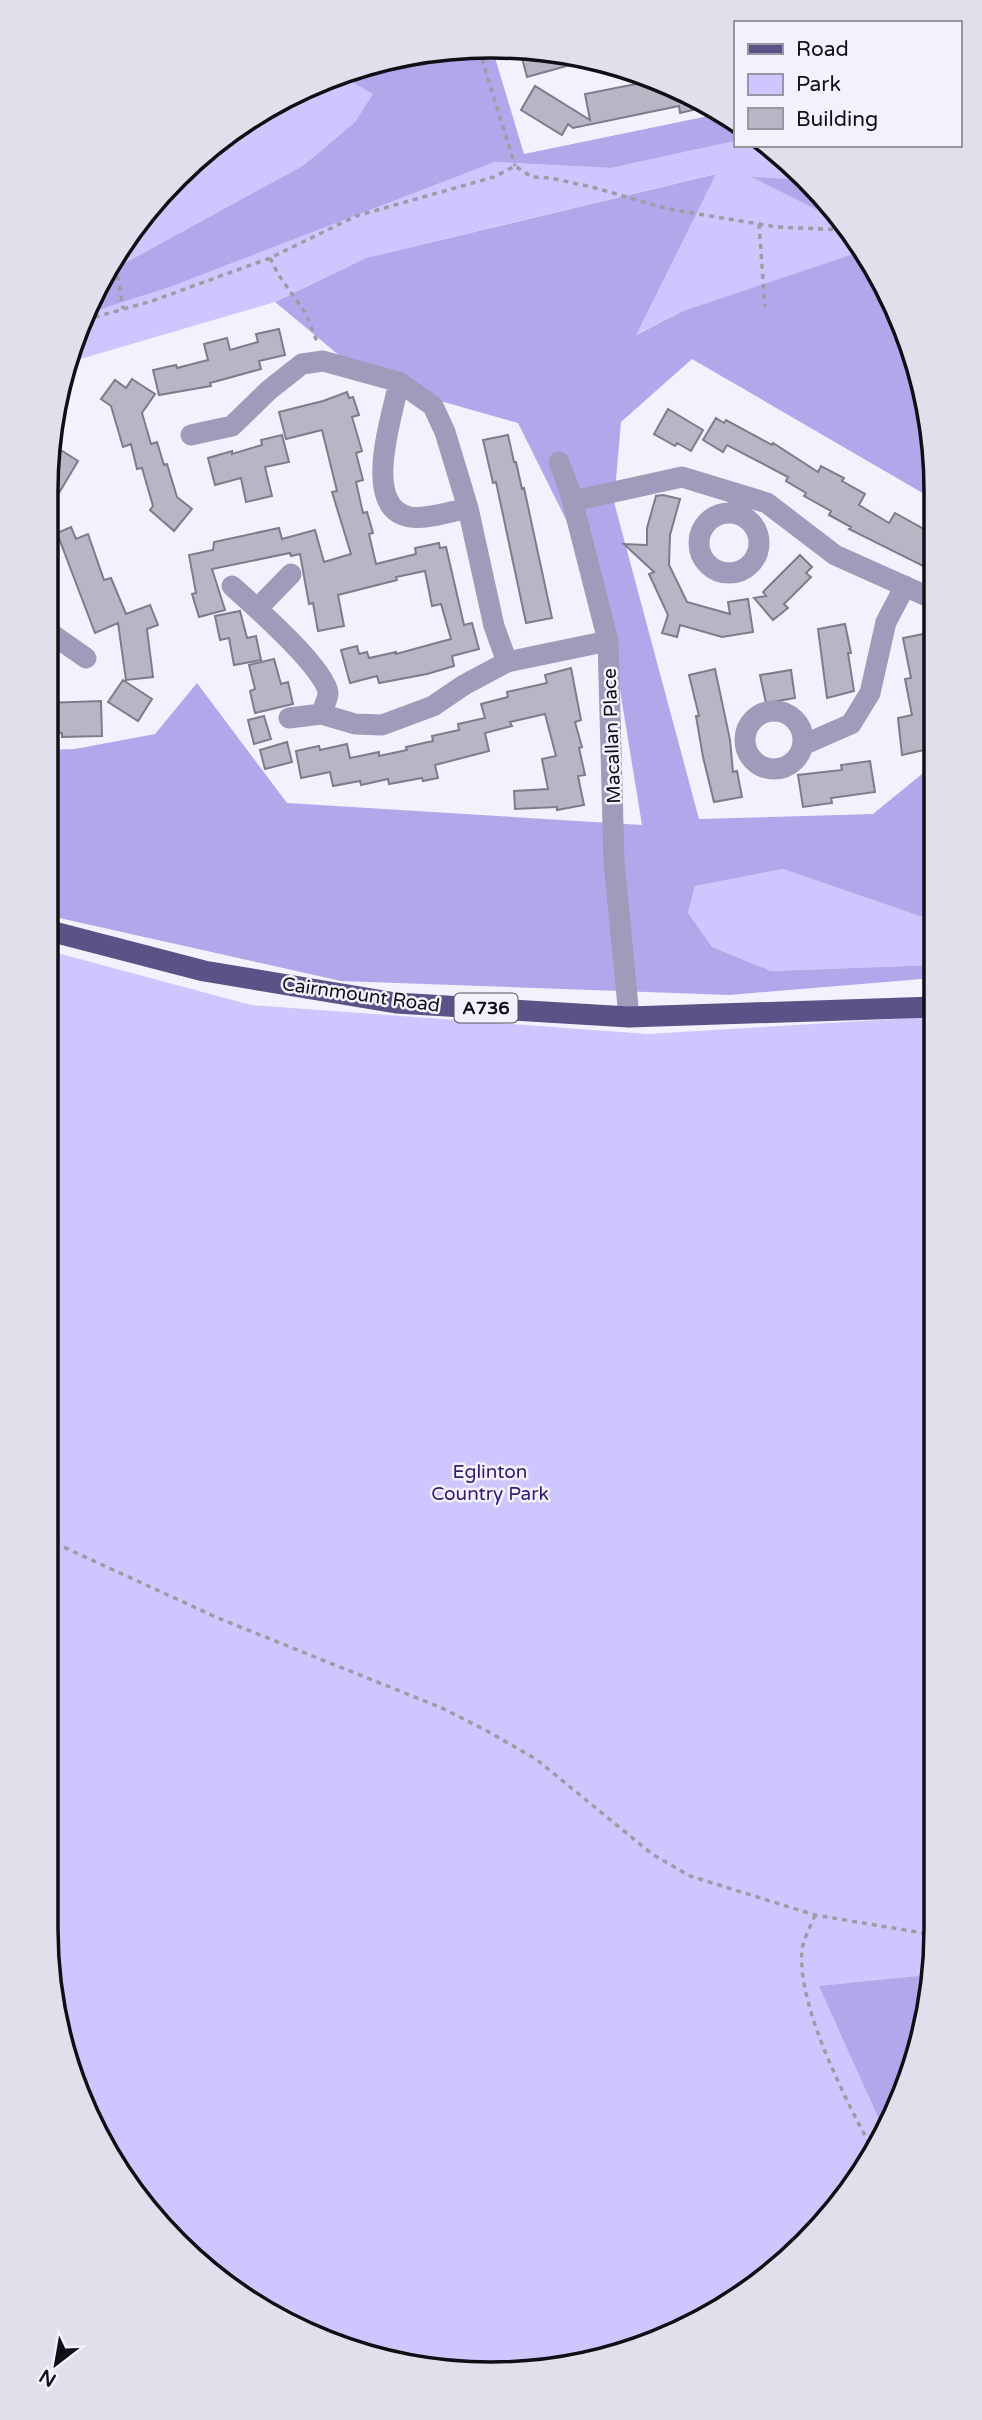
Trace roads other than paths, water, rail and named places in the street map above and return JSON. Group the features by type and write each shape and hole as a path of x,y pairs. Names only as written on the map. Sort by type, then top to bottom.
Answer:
{"main road":[{"name":"Cairnmount Road","path":"58,933 204,971 396,1003 629,1017 924,1007"}],"street":[{"path":"191,435 232,426 302,363 323,361 399,382 433,405 445,432 468,508 494,626 507,662"},
{"path":"399,382 382,466 382,485 391,507 400,515 414,518 468,508"},
{"name":"Macallan Place","path":"559,462 573,501 608,641 614,861 629,1017"},
{"path":"573,501 682,477 767,503 835,555 924,594"},
{"path":"751,523 767,503"},
{"path":"257,609 291,574"},
{"path":"232,586 284,634 323,679 328,693 321,714"},
{"path":"803,745 851,724 870,693 886,622 905,586"},
{"path":"58,639 86,659"},
{"path":"289,718 321,714 355,724 382,725 433,706 464,685 507,662 608,641"}],"park label":[{"name":"Eglinton Country Park","path":"490,1482"}]}
